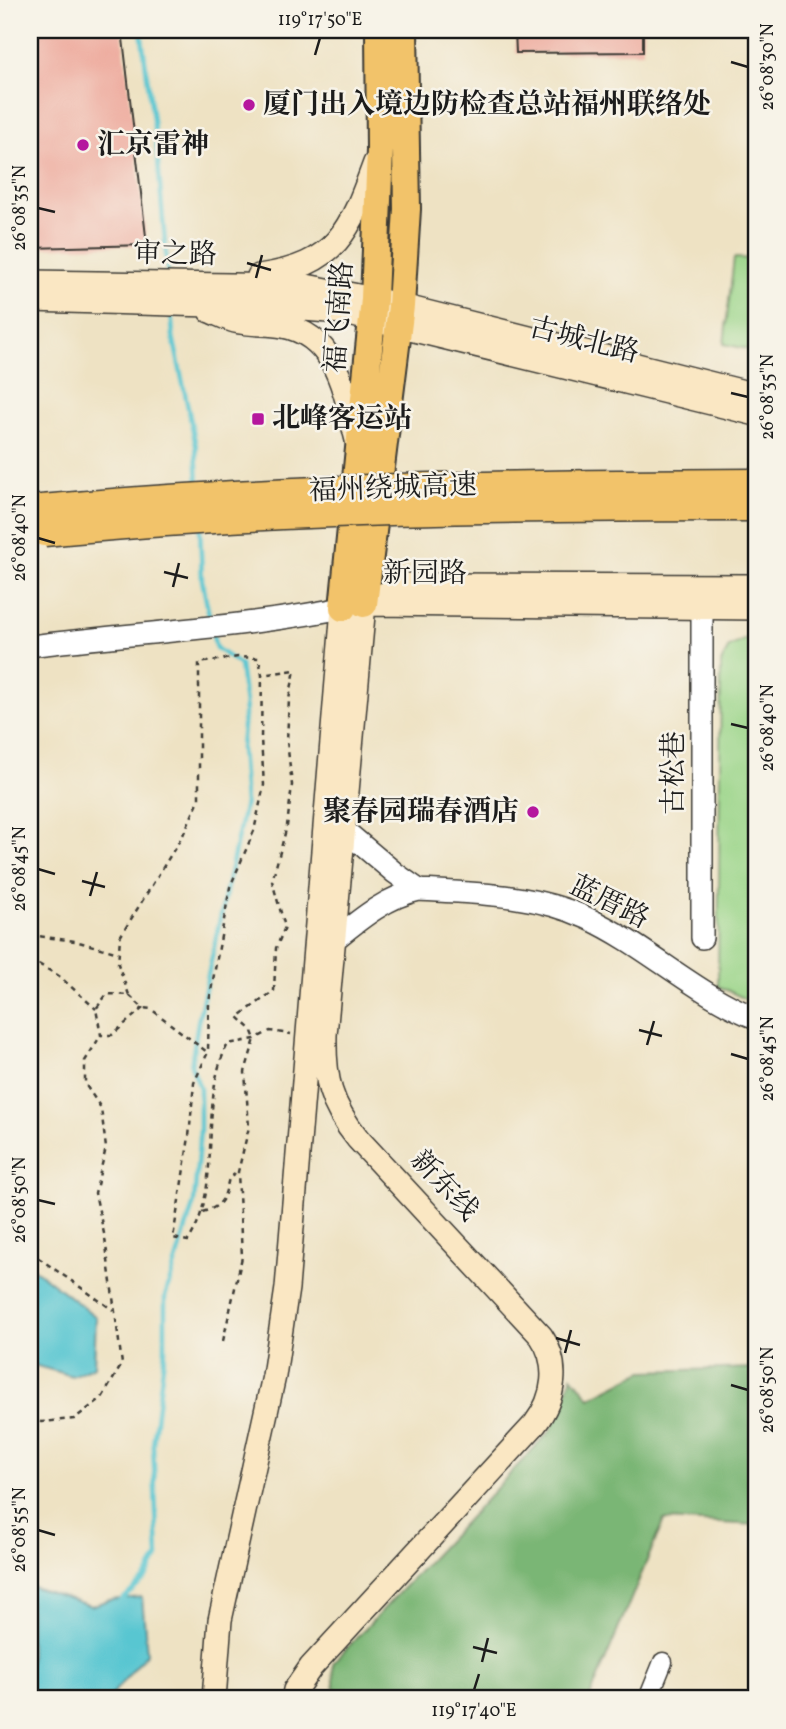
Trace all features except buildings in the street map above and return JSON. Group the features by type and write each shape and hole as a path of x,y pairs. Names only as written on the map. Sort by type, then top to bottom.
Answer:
{"highway":[{"name":"福州绕城高速","path":"30,511 123,503 386,489 516,485 756,484"},
{"name":"福州绕城高速","path":"30,532 237,517 518,506 756,506"}],"main road":[{"name":"福飞南路","path":"354,606 359,451 373,309 380,150 379,30"},
{"name":"福飞南路","path":"354,606 400,316 407,195 404,30"},
{"path":"194,295 280,273 316,260 337,243 352,220 380,150"},
{"name":"审之路","path":"30,282 139,294"},
{"name":"审之路","path":"30,300 139,294 194,295 306,286 400,316"},
{"path":"194,295 234,321 294,328 321,346 339,372 359,451"},
{"name":"古城北路","path":"400,316 756,395"},
{"name":"古城北路","path":"400,316 756,414"},
{"name":"新园路","path":"354,606 404,584 756,586"},
{"name":"新园路","path":"354,606 756,608"},
{"name":"新东线","path":"214,1699 220,1620 261,1438 284,1314 307,1036 344,830 354,606"},
{"name":"新东线","path":"293,1699 295,1690 311,1667 535,1424 548,1398 554,1370 551,1353 534,1328 358,1139 337,1110 328,1086 325,1057 324,946 354,606"}],"street":[{"path":"30,646 237,625 354,606"},
{"name":"古松巷","path":"702,607 702,939"},
{"path":"344,830 394,873 419,890"},
{"path":"324,946 377,908 404,893 419,890"},
{"name":"蓝厝路","path":"419,890 513,897 572,911 623,938 718,1000 756,1018"},
{"path":"648,1699 663,1662"}],"path":[{"path":"208,1052 151,1009 143,1008 129,995 118,964 120,937 183,835 199,800 199,663 222,659 259,658 262,675 261,739 264,785 254,831 230,887 209,1002 208,1052 194,1083 189,1138 173,1238 177,1241 188,1241 197,1227 201,1212 214,1089 219,1059 228,1044 255,1040 270,1031 307,1036"},
{"path":"223,1341 242,1257 238,1172 248,1127 245,1072 255,1040 251,1029 238,1017 274,991 276,948 285,927 272,881 287,826 292,786 287,741 289,699 295,670 262,675"},
{"path":"30,934 75,941 119,953"},
{"path":"30,959 60,976 96,1009 101,1035 85,1061 85,1084 101,1108 106,1148 95,1193 105,1238 122,1364 102,1398 74,1419 41,1422 30,1420"},
{"path":"96,1009 107,994 129,995"},
{"path":"101,1035 112,1035 143,1008"},
{"path":"201,1212 213,1209 224,1199 229,1178 238,1172"},
{"path":"30,1252 113,1310"}],"green space":[{"path":"734,258 756,259 756,351 724,344"},
{"path":"756,634 756,1004 718,986 721,663 729,647"},
{"path":"756,1368 756,1525 664,1520 589,1699 335,1699 333,1663 550,1431 572,1376 590,1398 643,1371"}],"water":[{"path":"30,1266 96,1317 94,1366 72,1376 30,1364"},
{"path":"30,1586 91,1606 109,1600 142,1597 147,1654 108,1699 30,1699"}],"waterway":[{"path":"141,30 157,150 168,277"},
{"path":"171,310 173,336 196,446 198,488"},
{"path":"200,528 202,580 210,620"},
{"path":"121,1601 145,1579 158,1557 153,1444 165,1350 165,1297 194,1202 200,1130 200,1088 191,1065 245,803 241,748 245,704 240,665 216,648 212,632"}],"place":[{"name":"厦门出入境边防检查总站福州联络处","path":"249,105"},
{"name":"汇京雷神","path":"83,145"},
{"name":"北峰客运站","path":"258,419"},
{"name":"聚春园瑞春酒店","path":"533,812"}]}
